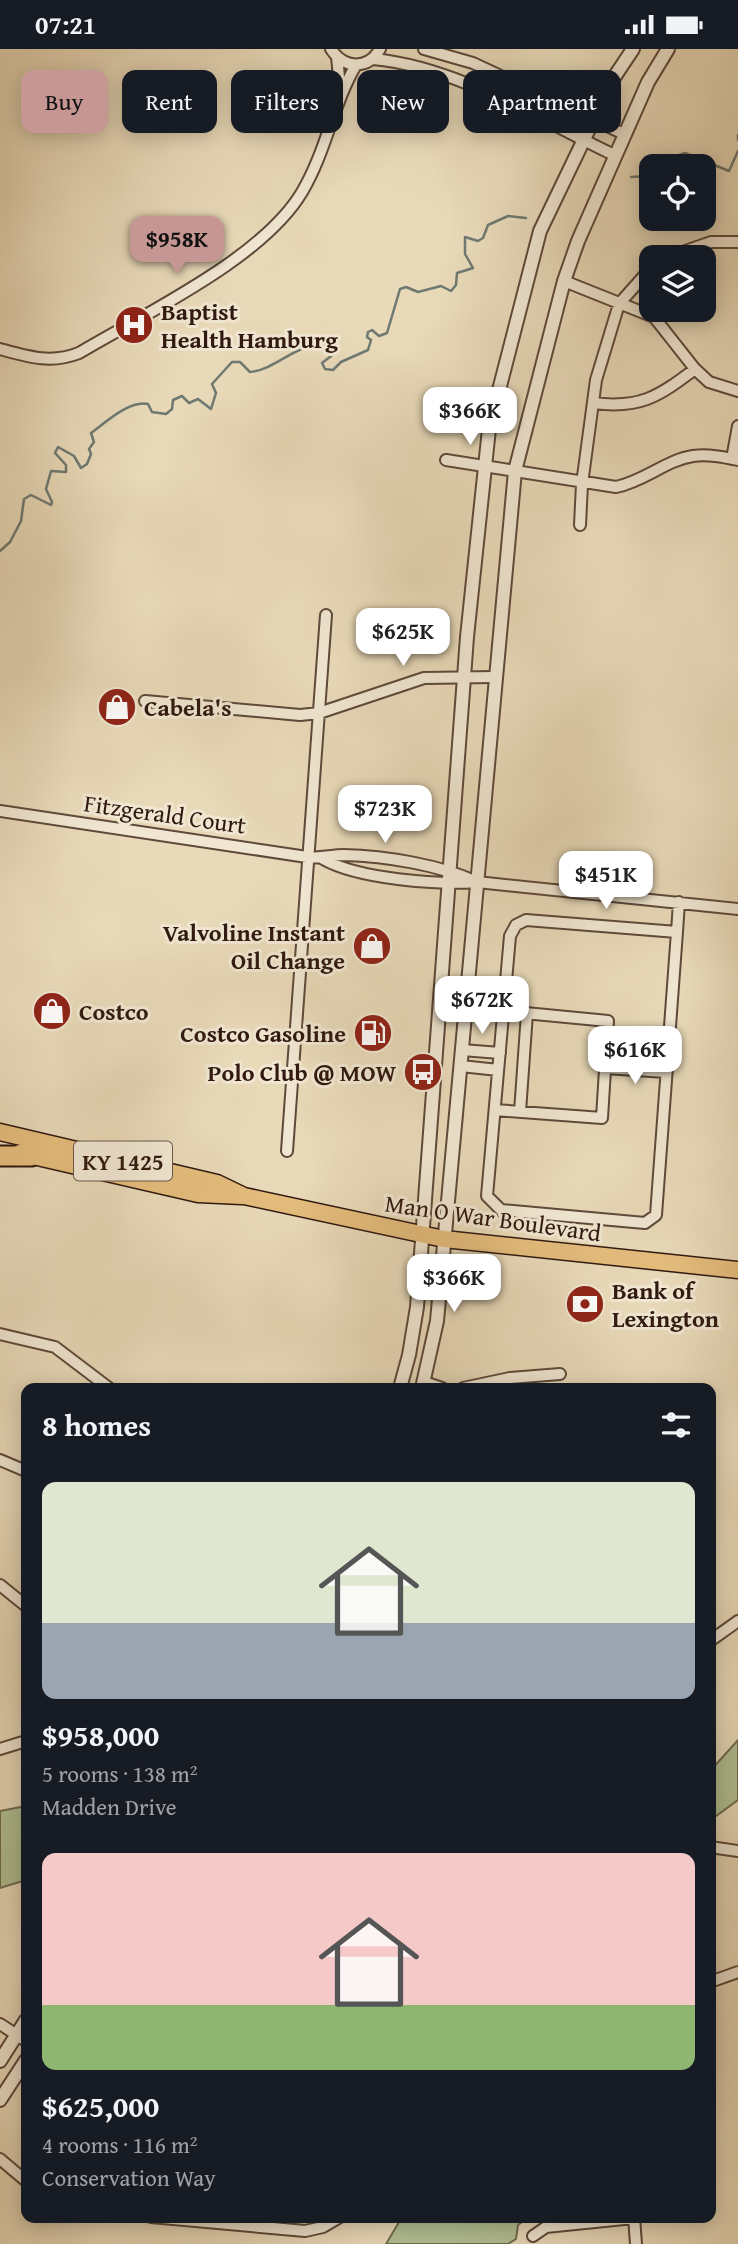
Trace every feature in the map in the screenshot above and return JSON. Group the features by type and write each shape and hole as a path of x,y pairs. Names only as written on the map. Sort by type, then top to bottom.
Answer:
{"highway":[{"path":"0,1156 31,1156"}],"main road":[{"name":"Man O War Boulevard","path":"0,1132 217,1183 244,1196"},
{"name":"Man O War Boulevard","path":"0,1149 198,1194 244,1196 444,1239 738,1270"}],"street":[{"path":"373,59 380,49"},
{"path":"424,49 473,63"},
{"path":"438,49 488,70"},
{"path":"619,70 633,49"},
{"path":"424,1383 437,1321 515,471 564,281 614,155 648,82 668,49"},
{"path":"334,53 356,65"},
{"path":"323,148 339,77 334,53"},
{"path":"0,349 37,359 61,360 79,353 266,237 292,209 314,172 348,79 356,65 373,59 426,69 495,97 614,155"},
{"path":"402,1383 416,1318 464,676 489,429 540,230 587,133"},
{"path":"700,245 711,241 738,242"},
{"path":"564,281 619,304 639,309 653,317 695,369 709,382 738,391"},
{"path":"580,525 582,484 596,380 619,304 639,282"},
{"path":"593,403 618,406 643,403 695,369"},
{"path":"446,460 582,484 616,487 636,483 674,462 693,456 735,459 738,426"},
{"path":"287,1151 326,615"},
{"path":"145,701 300,715 319,713 424,678 494,677"},
{"name":"Fitzgerald Court","path":"0,811 307,857 323,859 343,855 449,869 477,882"},
{"name":"Fitzgerald Court","path":"323,859 341,869 447,884 477,882"},
{"path":"477,882 738,909"},
{"path":"677,932 526,920 516,925 510,936 487,1196 501,1210 645,1223 656,1215 666,1072 677,932 679,902"},
{"path":"495,1110 602,1118 608,1021 504,1011"},
{"path":"520,1112 527,1013"},
{"path":"462,1050 499,1061 523,1063"},
{"path":"461,1066 499,1061"},
{"path":"606,1068 666,1072"},
{"path":"0,1334 55,1347 102,1383"},
{"path":"412,1383 428,1368"},
{"path":"486,1383 510,1378 560,1374"},
{"path":"0,1460 21,1469"},
{"path":"2,1591 21,1602"},
{"path":"716,1637 738,1621"},
{"path":"0,1749 21,1743"},
{"path":"716,1848 738,1851"},
{"path":"716,1980 738,1972"},
{"path":"0,2024 21,2038 0,2061"},
{"path":"0,2100 21,2068"},
{"path":"0,2159 21,2177"},
{"path":"217,2223 305,2231 330,2223"},
{"path":"533,2236 546,2227 585,2223"},
{"path":"634,2223 636,2244"}],"green space":[{"path":"738,1740 738,1800 716,1816 716,1764"},
{"path":"21,1807 21,1882 0,1888 0,1811"},
{"path":"398,2223 521,2223 516,2239 508,2244 386,2244"}],"waterway":[{"path":"738,135 738,140"},
{"path":"716,166 729,171 738,151"},
{"path":"682,154 687,154"},
{"path":"631,177 639,177"},
{"path":"0,551 10,542 21,521 24,499 31,495 51,505 46,489 51,471 66,472 66,465 55,453 58,447 74,456 81,468 87,464 91,454 89,449 94,442 91,433 133,405 148,404 152,412 166,414 172,409 173,400 182,396 189,403 198,399 211,409 216,393 212,384 232,362 240,362 250,372 261,370 302,349 324,346 336,349 335,353 322,363 325,369 333,370 341,362 368,350 371,340 367,337 368,332 372,330 379,336 387,333 400,289 406,287 418,292 441,286 451,291 456,285 457,273 473,268 465,254 465,237 478,241 483,238 488,225 508,216 526,218"}],"place":[{"name":"Baptist Health Hamburg","path":"134,325"},
{"name":"Cabela's","path":"117,707"},
{"name":"Valvoline Instant Oil Change","path":"372,946"},
{"name":"Costco","path":"52,1011"},
{"name":"Costco Gasoline","path":"373,1033"},
{"name":"Polo Club @ MOW","path":"423,1072"},
{"name":"Bank of Lexington","path":"585,1304"}]}
